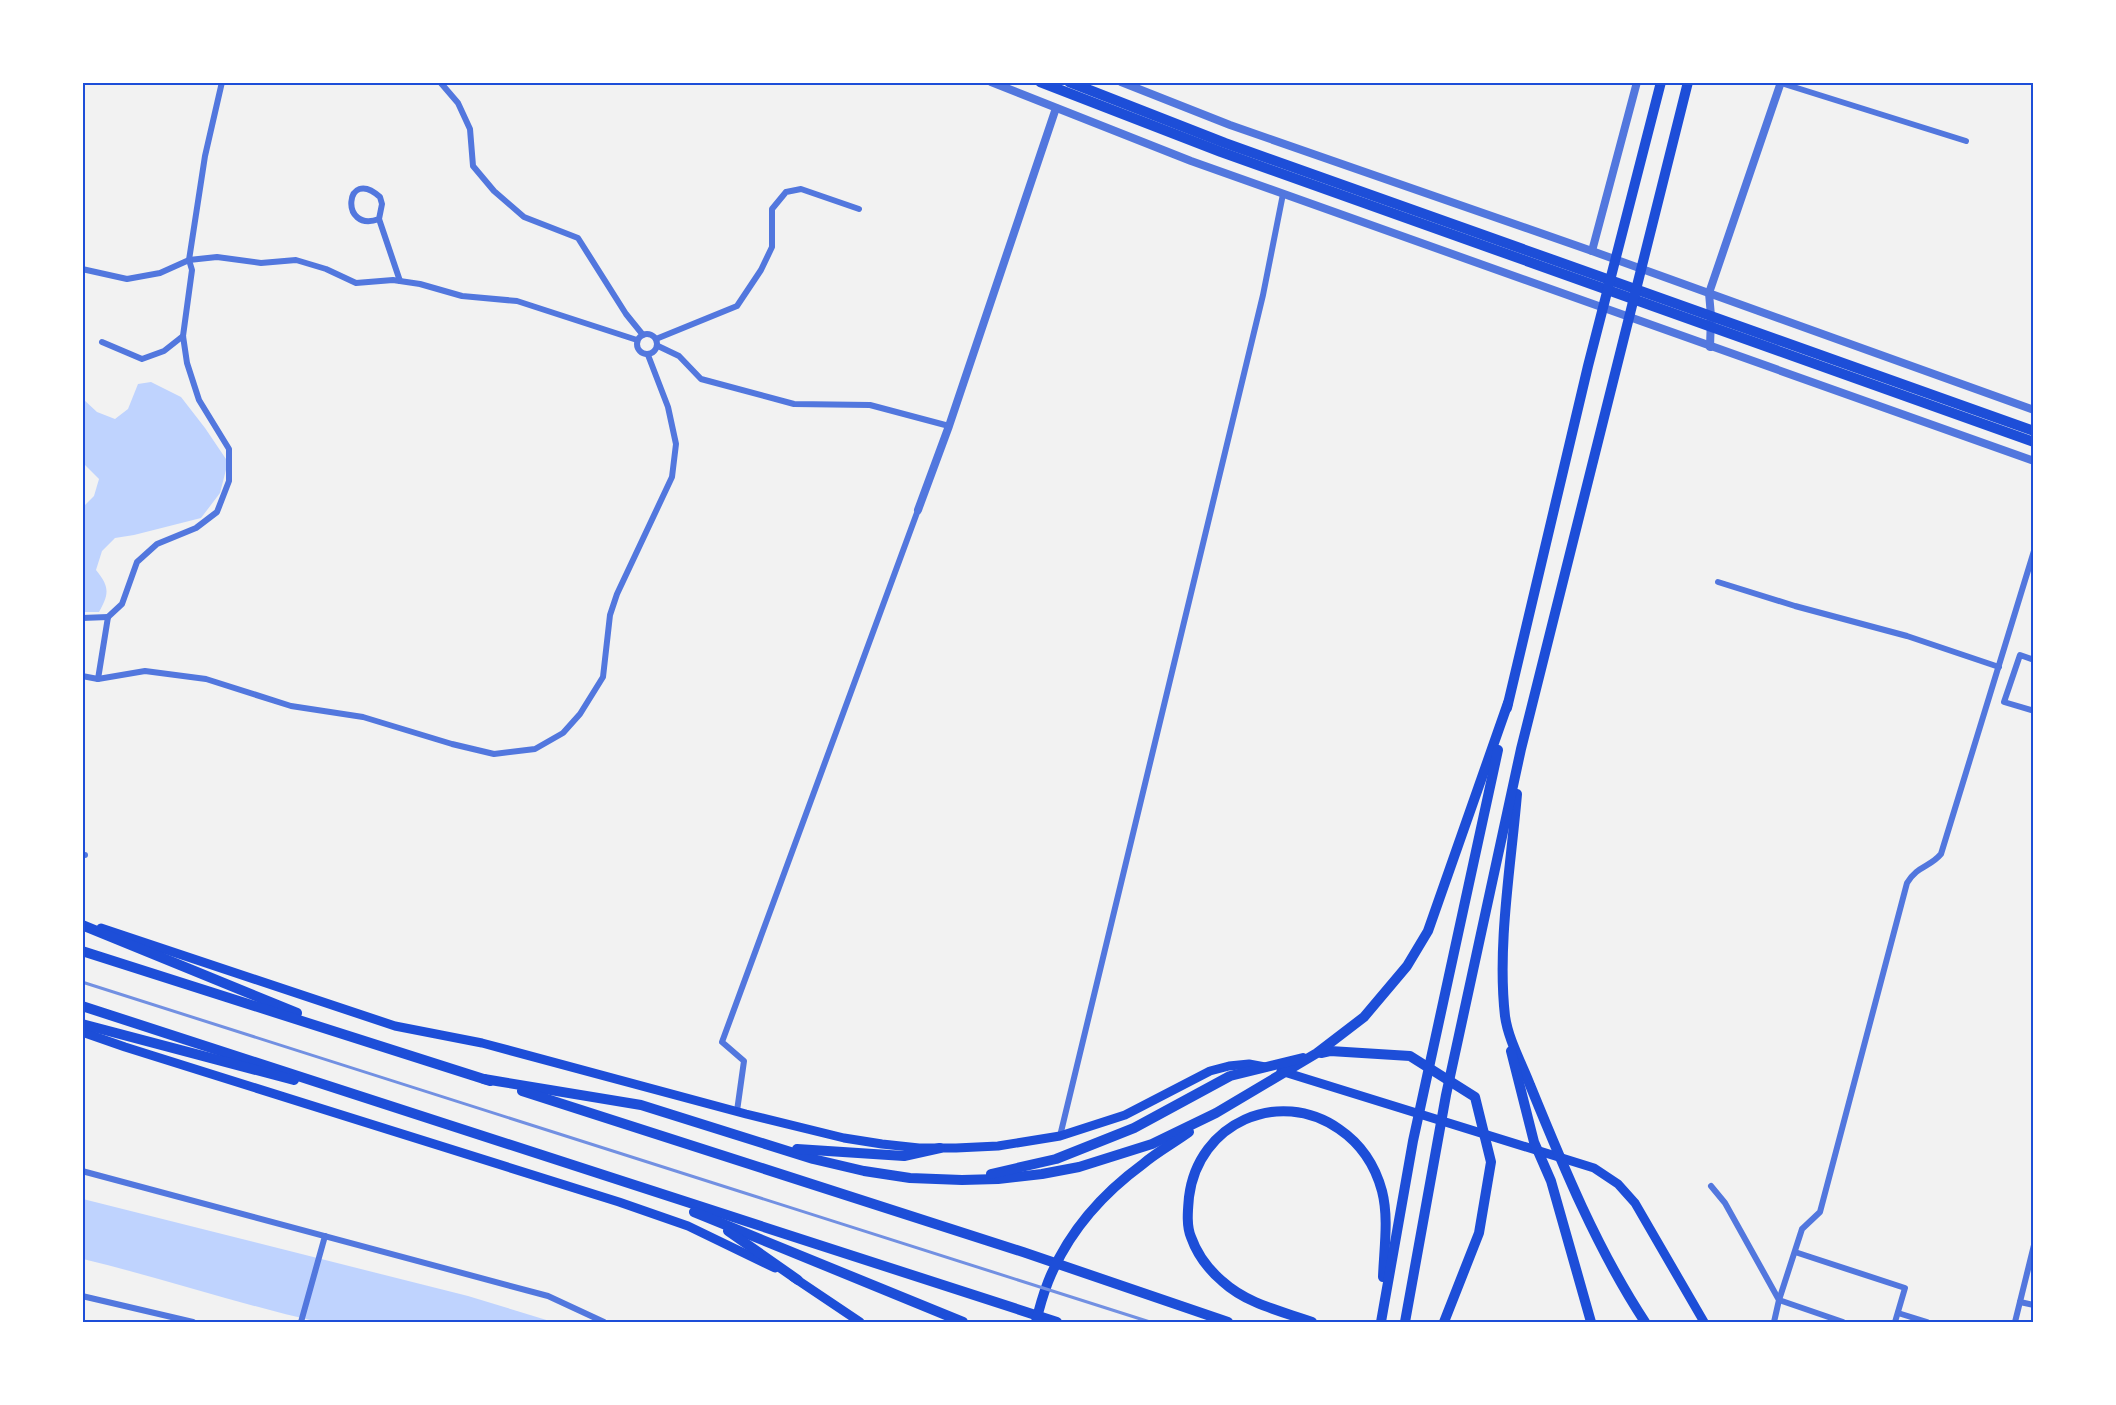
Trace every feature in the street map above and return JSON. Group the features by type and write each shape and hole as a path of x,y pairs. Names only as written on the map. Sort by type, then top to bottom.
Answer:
{"highway":[{"path":"1040,82 1221,152 2034,431"},
{"path":"1069,82 1236,147 2034,441"},
{"path":"1381,1322 1390,1236 1425,1089 1508,704 1588,366 1661,82"},
{"path":"1405,1323 1446,1095 1521,750 1688,82"},
{"path":"1035,1323 1047,1283 1060,1255 1078,1226 1116,1186 1143,1163 1216,1113 1317,1053 1364,1017 1407,966 1428,931 1508,704"},
{"path":"1521,750 1503,938 1505,1018 1516,1073 1534,1142 1551,1181 1591,1323"},
{"path":"82,923 369,1043"},
{"path":"82,951 1023,1252 1228,1323"},
{"path":"82,1006 420,1113 638,1188 1058,1323"},
{"path":"1505,1018 1550,1135 1574,1188 1618,1277 1645,1323"},
{"path":"82,1024 420,1113"},
{"path":"962,1180 1056,1160 1134,1128 1230,1076 1330,1051 1410,1056 1475,1097 1491,1162 1479,1233 1444,1323"},
{"path":"484,1079 641,1105 813,1159 864,1171 910,1178 998,1179 1079,1167 1152,1144 1216,1113"},
{"path":"1312,1323 1250,1301 1223,1282 1202,1261 1190,1236 1187,1211 1193,1178 1207,1150 1220,1135 1239,1122 1259,1113 1283,1110 1306,1113 1329,1121 1363,1149 1374,1168 1382,1192 1390,1236"},
{"path":"771,1146 846,1154 904,1156 940,1148"},
{"path":"638,1188 963,1323"},
{"path":"711,1219 798,1280"}],"main road":[{"path":"82,923 395,1026 482,1043 844,1138 901,1146 940,1148 999,1146 1060,1136 1125,1115 1210,1071 1249,1064 1268,1067 1594,1168 1618,1184 1635,1203 1704,1323"},
{"path":"82,1032 688,1226 798,1280 860,1323"}],"street":[{"path":"98,679 108,617 122,604 137,562 157,544 196,528 217,512 229,481 229,449 199,400 187,363 183,336 192,270 189,260 205,156 222,82"},
{"path":"440,82 458,103 470,129 473,166 494,191 524,217 578,238 626,314 644,335"},
{"path":"991,82 1191,161 2034,461"},
{"path":"1121,82 1230,125 1592,251 2034,410"},
{"path":"1592,251 1637,82"},
{"path":"1710,347 1709,293 1781,83 1966,141"},
{"path":"737,1111 744,1061 722,1042 949,426 1056,108"},
{"path":"379,219 368,221 356,217 352,212 350,200 354,193 367,188 380,197 382,204 379,219 400,281"},
{"path":"656,339 737,306 761,270 772,246 772,209 786,192 801,189 859,209"},
{"path":"1060,1136 1263,295 1283,194"},
{"path":"82,268 127,279 160,273 189,260 217,257 261,263 296,260 326,269 356,283 400,281 462,296 517,301 637,340"},
{"path":"651,334 658,346 655,353 648,355 642,353 637,340 644,335 651,334"},
{"path":"102,342 141,359 164,351 183,336"},
{"path":"658,346 679,356 701,379 794,404 870,405 949,426"},
{"path":"82,676 98,679 146,671 206,679 291,706 363,717 494,754 535,749 563,733 580,714 603,677 610,615 617,594 672,477 676,444 668,407 648,355"},
{"path":"1774,1323 1802,1228 1820,1212 1907,883 1914,872 1935,862 1941,854 2034,551"},
{"path":"1718,582 1795,606 1907,636 1999,667"},
{"path":"82,618 108,617"},
{"path":"2034,660 2020,655 2004,702 2034,711"},
{"path":"82,1171 548,1296 604,1323"},
{"path":"1711,1185 1725,1203 1779,1300 1843,1323"},
{"path":"302,1323 325,1236"},
{"path":"2015,1323 2034,1245"},
{"path":"1795,1252 1905,1288 1894,1323"},
{"path":"82,1296 193,1323"},
{"path":"2020,1302 2034,1305"},
{"path":"1898,1313 1927,1323"}],"water":[{"path":"151,382 181,397 228,462 220,493 201,518 115,538 102,551 96,570 106,586 105,600 99,612 83,612 83,507 94,496 99,479 83,463 83,399 97,412 115,419 128,409 138,384"},
{"path":"83,1199 468,1296 553,1322 318,1322 259,1307 83,1259"}],"railway":[{"path":"82,982 1150,1322"}]}
